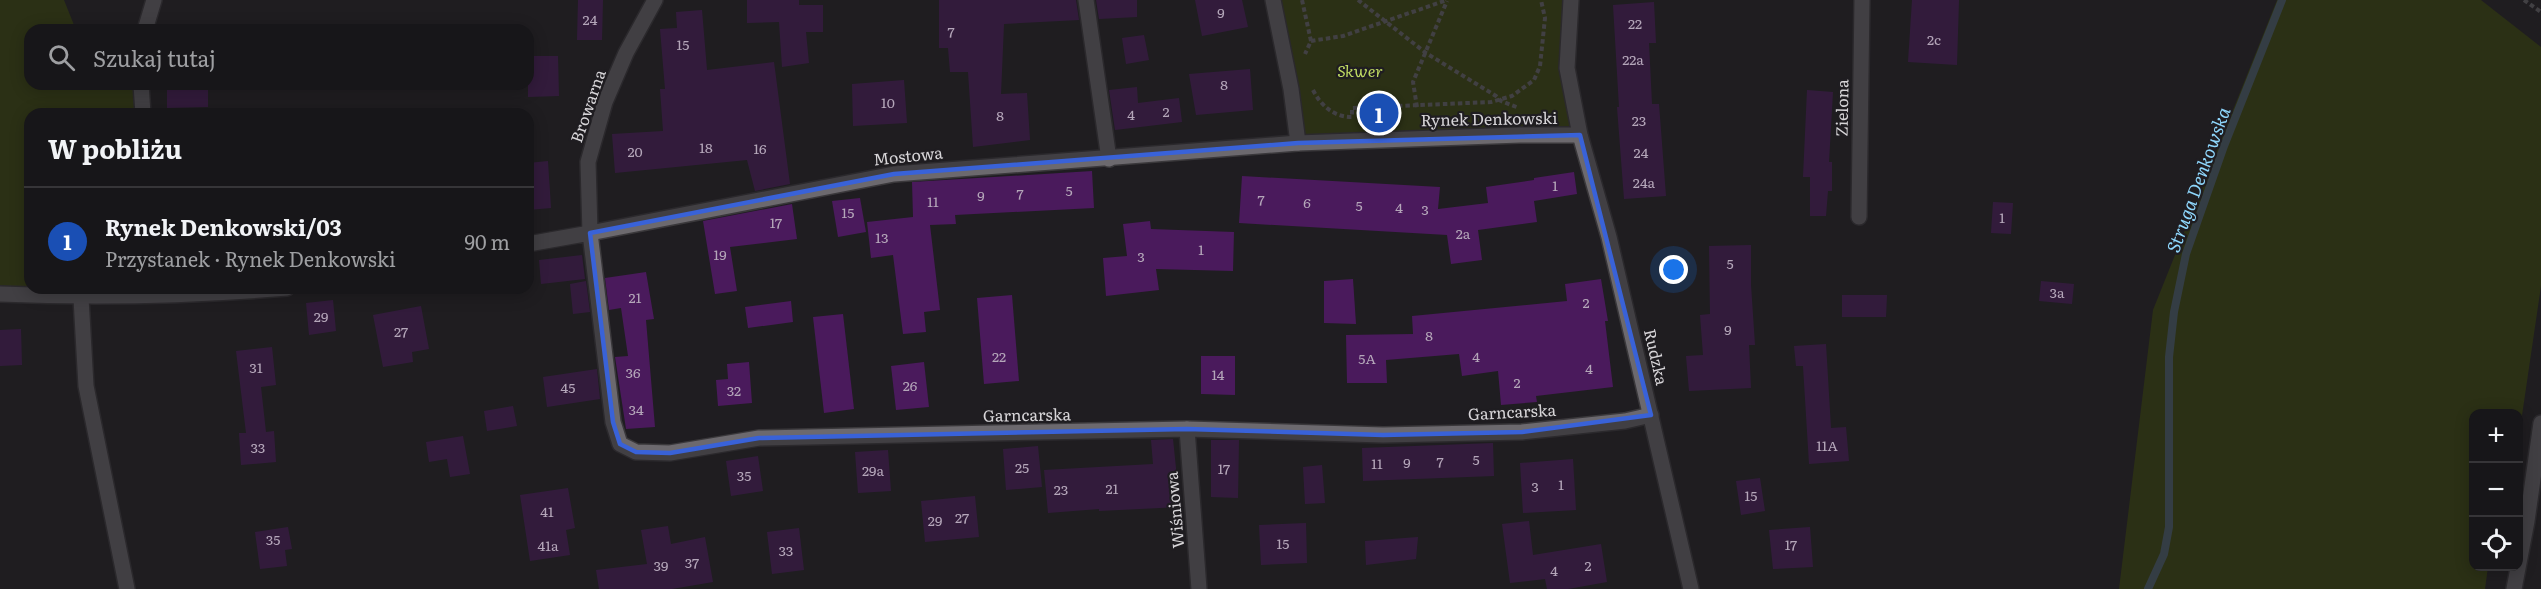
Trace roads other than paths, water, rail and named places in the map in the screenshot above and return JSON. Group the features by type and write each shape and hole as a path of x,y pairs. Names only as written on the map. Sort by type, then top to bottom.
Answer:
{"street":[{"path":"147,24 154,0"},
{"name":"Browarna","path":"590,233 588,162 602,112 626,52 655,0"},
{"path":"1086,0 1109,159"},
{"path":"1273,0 1291,89 1298,143"},
{"name":"Rynek Denkowski","path":"1298,143 1580,135 1567,68 1571,0"},
{"name":"Zielona","path":"1858,217 1862,0"},
{"path":"141,90 143,108"},
{"name":"Rudzka","path":"1580,135 1609,237 1691,589"},
{"name":"Mostowa","path":"534,243 894,174 1298,143"},
{"name":"Garncarska","path":"590,233 613,422 620,444 636,453 670,453 759,438 1187,429 1383,435 1522,432 1625,421 1651,415"},
{"path":"0,294 81,298 132,294"},
{"path":"81,298 86,386 127,589"},
{"path":"2514,589 2527,521 2541,423"},
{"name":"Wiśniowa","path":"1187,429 1199,589"}],"waterway":[{"name":"Struga Denkowska","path":"2148,589 2164,554 2169,527 2169,357 2174,312 2186,254 2224,146 2282,0"}],"place":[{"name":"Rynek Denkowski/03","path":"1379,113"}],"park label":[{"name":"Skwer","path":"1360,71"}]}
